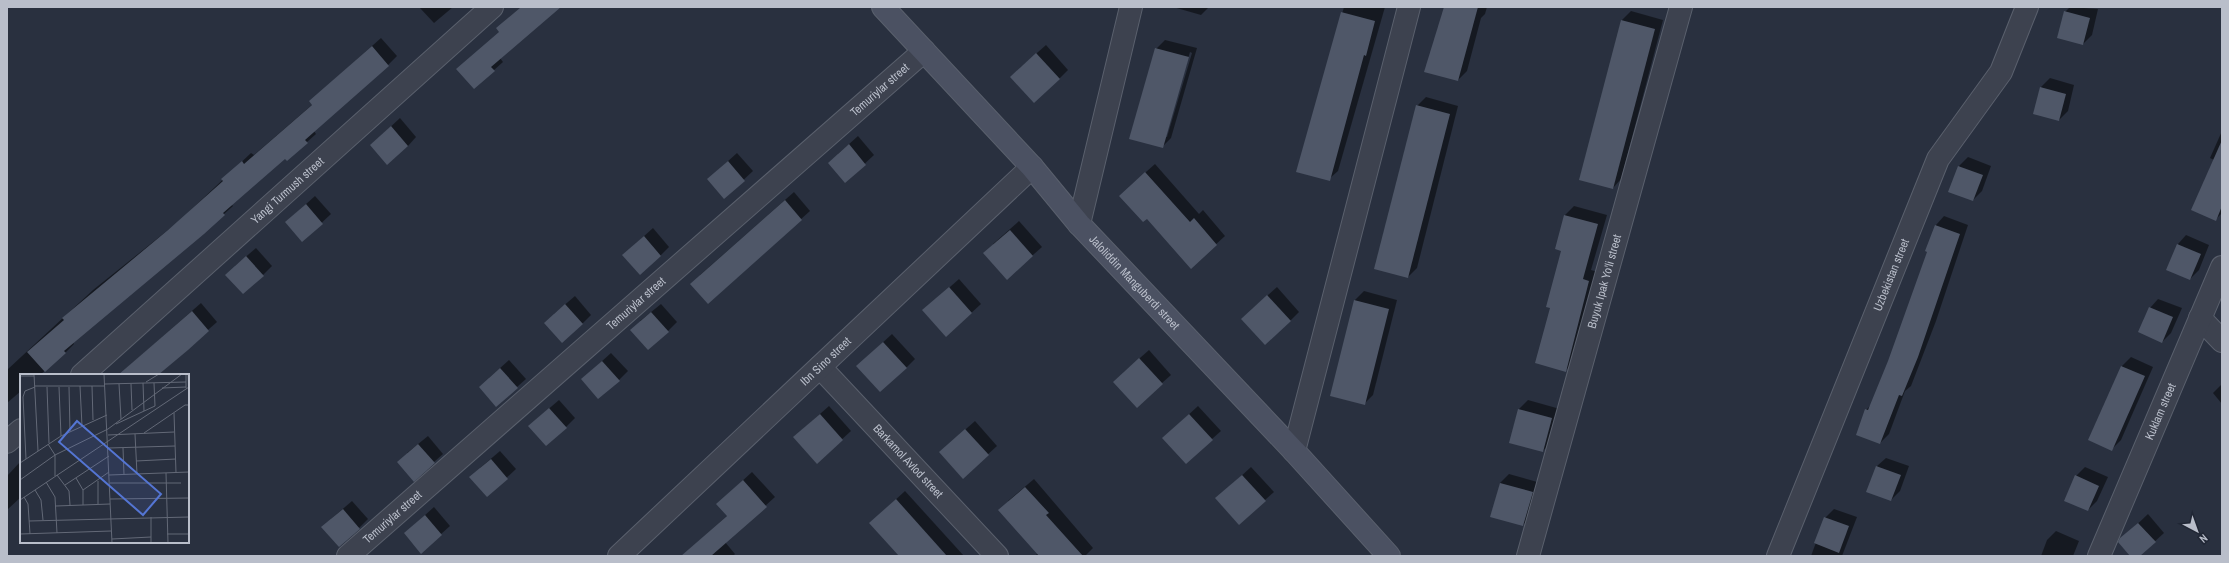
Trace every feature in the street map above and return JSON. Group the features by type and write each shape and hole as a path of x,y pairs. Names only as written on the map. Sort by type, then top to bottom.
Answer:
{"street":[{"name":"Yangi Turmush street","path":"83,374 492,7"},
{"name":"Jaloliddin Manguberdi street","path":"883,7 1032,167 1079,224 1294,451 1389,556"},
{"path":"1079,224 1131,7"},
{"path":"1294,451 1409,7"},
{"name":"Buyuk Ipak Yo'li street","path":"1528,556 1681,7"},
{"name":"Uzbekistan street","path":"1778,556 1938,159 2001,72 2027,7"},
{"name":"Temuriylar street","path":"348,556 924,51"},
{"name":"Ibn Sino street","path":"626,554 820,367 1032,167"},
{"name":"Kuklam street","path":"2099,556 2222,267"},
{"path":"2200,318 2222,341"},
{"name":"Barkamol Avlod street","path":"820,367 997,556"},
{"path":"7,442 20,431"}],"building":[{"path":"521,7 561,7 491,67 495,71 474,89 456,69 499,32 496,28"},
{"path":"1444,7 1478,7 1458,81 1424,72"},
{"path":"2064,11 2090,18 2083,45 2057,38"},
{"path":"1341,12 1375,21 1366,56 1364,55 1330,181 1296,172"},
{"path":"1621,20 1655,29 1613,189 1579,180"},
{"path":"372,46 389,66 305,140 308,143 287,161 285,159 223,213 225,215 204,234 64,351 66,353 45,372 27,352 64,320 62,318 168,230 223,181 221,179 242,161 244,164 312,105 309,101"},
{"path":"1155,48 1189,57 1163,148 1129,139"},
{"path":"1036,53 1060,79 1034,103 1010,77"},
{"path":"2040,87 2066,94 2059,121 2033,114"},
{"path":"1416,105 1450,114 1408,278 1374,269"},
{"path":"391,126 408,146 387,165 370,145"},
{"path":"2222,140 2222,206 2216,221 2191,210"},
{"path":"849,144 866,165 845,183 828,163"},
{"path":"728,161 745,181 724,199 707,179"},
{"path":"1958,166 1983,175 1973,201 1948,192"},
{"path":"1145,172 1190,222 1194,218 1217,245 1191,269 1147,219 1143,222 1119,196"},
{"path":"785,200 802,220 708,304 690,284"},
{"path":"306,204 323,224 302,242 285,222"},
{"path":"1564,215 1598,224 1583,279 1589,281 1566,372 1535,363 1550,308 1546,307 1561,251 1555,249"},
{"path":"1935,225 1960,234 1918,357 1902,396 1899,395 1880,444 1856,435 1865,409 1868,410 1888,361 1927,252 1925,251"},
{"path":"1010,230 1033,256 1007,280 983,253"},
{"path":"644,236 661,256 640,275 622,255"},
{"path":"2177,244 2201,254 2190,280 2166,270"},
{"path":"246,256 264,276 243,294 225,275"},
{"path":"949,287 972,313 946,337 922,310"},
{"path":"1267,295 1291,321 1265,345 1241,319"},
{"path":"1354,300 1389,309 1365,405 1330,396"},
{"path":"565,304 583,324 562,343 544,323"},
{"path":"2149,307 2173,317 2162,343 2138,332"},
{"path":"192,311 209,331 159,374 119,374"},
{"path":"651,312 669,332 648,350 630,330"},
{"path":"883,342 907,368 880,392 856,366"},
{"path":"1139,358 1163,384 1137,408 1113,382"},
{"path":"602,361 620,381 598,399 581,379"},
{"path":"2121,366 2145,376 2112,451 2088,440"},
{"path":"500,368 518,388 496,407 479,387"},
{"path":"549,408 567,428 546,446 528,426"},
{"path":"1518,409 1552,418 1543,452 1509,443"},
{"path":"820,414 843,440 817,464 793,437"},
{"path":"1189,414 1213,440 1186,464 1162,438"},
{"path":"965,429 989,455 963,479 939,452"},
{"path":"418,444 435,463 414,482 397,462"},
{"path":"491,459 508,479 487,497 469,477"},
{"path":"1876,466 1901,475 1891,501 1866,492"},
{"path":"1242,475 1266,501 1239,525 1215,498"},
{"path":"2075,475 2099,486 2088,511 2064,501"},
{"path":"743,480 767,507 711,556 681,556 727,516 716,504"},
{"path":"1500,483 1533,492 1523,526 1490,517"},
{"path":"1025,487 1049,513 1046,515 1083,556 1039,556 998,510"},
{"path":"896,499 947,556 899,556 869,523"},
{"path":"343,509 360,529 339,547 321,527"},
{"path":"425,515 442,535 421,554 404,533"},
{"path":"1824,517 1849,526 1839,553 1814,543"},
{"path":"2138,523 2156,542 2140,556 2130,556 2118,542 2120,538"}]}
